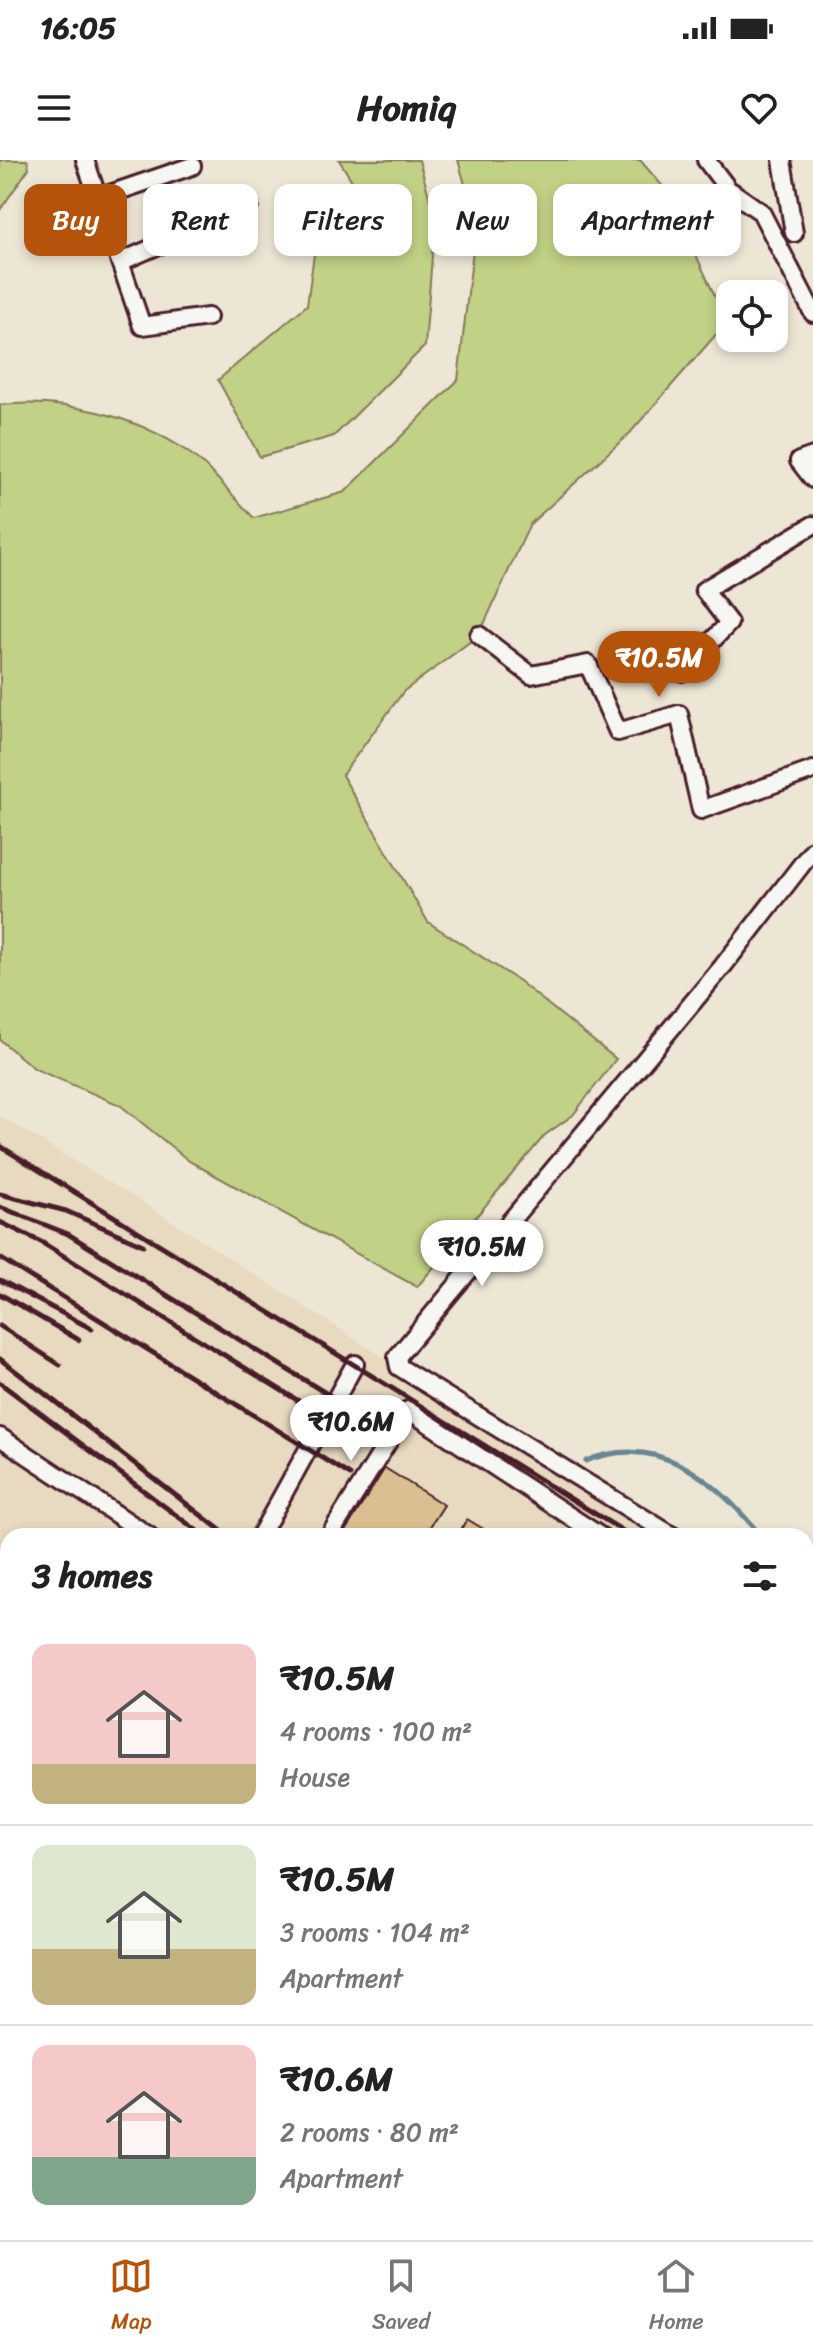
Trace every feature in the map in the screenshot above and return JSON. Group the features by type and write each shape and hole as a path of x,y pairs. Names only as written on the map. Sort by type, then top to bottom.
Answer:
{"street":[{"path":"85,160 93,184"},
{"path":"706,160 728,189 761,212 813,313"},
{"path":"782,160 794,233"},
{"path":"127,188 192,166"},
{"path":"120,262 143,252"},
{"path":"118,256 142,326 208,317"},
{"path":"813,456 799,461 813,479"},
{"path":"682,672 729,623 704,590 813,525"},
{"path":"479,635 531,675 588,664 618,732 679,714 701,810 813,770"},
{"path":"660,1528 399,1367 397,1357 723,966 813,850"},
{"path":"264,1528 355,1364"},
{"path":"334,1528 408,1410 588,1528"},
{"path":"0,1437 137,1528"}],"shaded area":[{"path":"0,1116 136,1198 576,1481 655,1528 0,1528"}],"green space":[{"path":"0,160 27,160 29,168 0,210"},
{"path":"339,160 419,160 428,193 428,256 432,256 425,346 334,436 260,457 218,380 307,305 314,256 412,256 412,184 354,184"},
{"path":"458,160 640,160 661,184 553,184 553,256 696,256 716,298 716,335 630,433 530,524 479,635 404,691 342,775 428,922 519,981 616,1059 573,1115 545,1135 417,1287 189,1161 120,1105 35,1069 0,1040 0,405 24,403 73,407 145,428 197,459 254,518 345,492 458,380 472,256 537,256 537,184 465,184"}],"building":[{"path":"385,1468 444,1505 429,1528 347,1528"},
{"path":"467,1519 482,1528 462,1528"}],"waterway":[{"path":"586,1461 613,1453 638,1452 662,1457 706,1481 726,1497 754,1528"}],"railway":[{"path":"0,1146 618,1528"},
{"path":"0,1194 66,1211 143,1245"},
{"path":"0,1207 68,1234 345,1405"},
{"path":"0,1222 41,1242 365,1442"},
{"path":"0,1258 350,1475"},
{"path":"0,1280 92,1329"},
{"path":"0,1294 79,1340"},
{"path":"0,1326 60,1365"},
{"path":"0,1359 218,1528"},
{"path":"0,1383 193,1528"}]}
